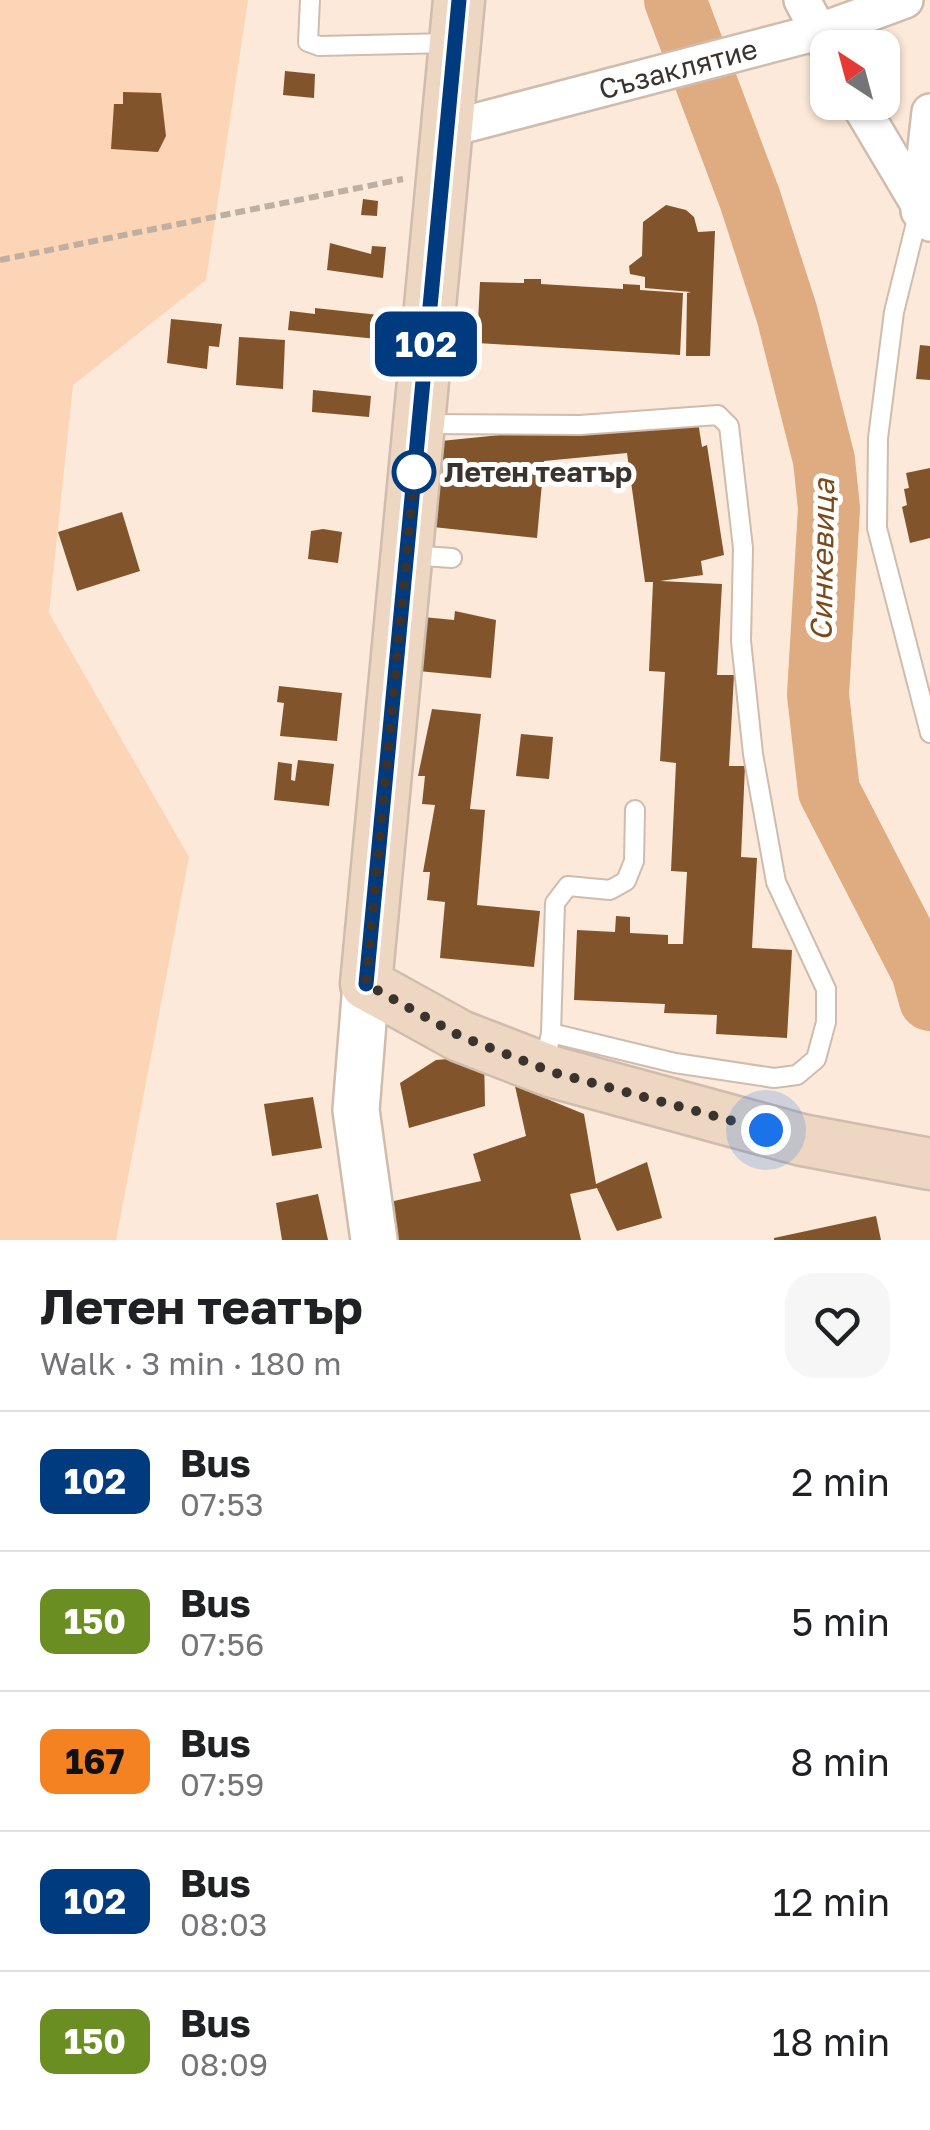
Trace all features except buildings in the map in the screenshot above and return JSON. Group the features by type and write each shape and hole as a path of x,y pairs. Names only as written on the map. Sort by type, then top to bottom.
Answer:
{"main road":[{"path":"458,21 418,424 430,556 366,984 460,1036 552,1052 874,1156 930,1164"}],"street":[{"path":"802,0 818,30"},
{"name":"Съзаклятие","path":"844,30 905,0"},
{"name":"Съзаклятие","path":"446,150 637,80 782,41 810,40"},
{"path":"925,217 930,112"},
{"path":"868,120 925,217"},
{"path":"366,984 356,1110 374,1240"}],"lane":[{"path":"310,0 308,42 319,46 458,21"},
{"path":"925,217 894,312 878,438 878,528 930,733"},
{"path":"418,424 580,425 695,414 718,415 729,426 743,548 741,640 753,754 776,882 826,989 826,1022 816,1059 797,1075 774,1078 675,1063 552,1052 555,902 568,886 610,890 626,881 634,860 635,810"}],"path":[{"path":"0,260 446,150"}],"shaded area":[{"path":"0,0 248,0 206,280 73,385 49,613 189,857 116,1240 0,1240"}],"waterway":[{"name":"Синкевица","path":"675,0 750,199 787,314 824,460 829,508 818,695 829,791 922,971 930,1000"}],"bus line":[{"name":"102","path":"366,984 459,0"}],"place":[{"name":"Летен театър","path":"414,472"}],"route":[{"path":"414,472 416,457 366,984 460,1036 552,1072 766,1130"}]}
